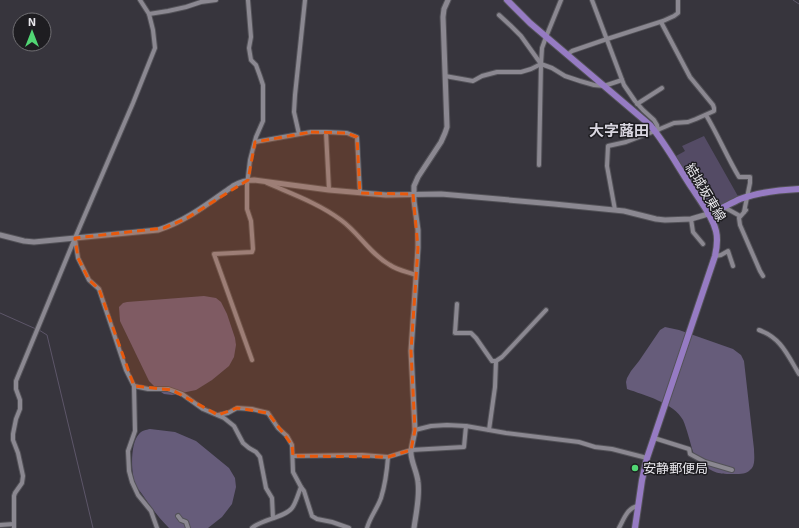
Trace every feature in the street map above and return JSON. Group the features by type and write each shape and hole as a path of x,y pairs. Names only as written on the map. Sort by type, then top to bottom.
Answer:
{"main road":[{"name":"結城坂東線","path":"508,0 525,19 657,131 708,214 717,236 715,256 642,475 635,528"},
{"path":"708,214 724,206 759,193 799,189"}],"street":[{"path":"0,525 14,526 14,496 22,483 23,476 18,453 13,440 16,419 20,409 20,400 16,389 16,381 155,48 149,14 140,0"},
{"path":"149,14 216,0"},
{"path":"248,0 251,60 256,65 263,85 263,121 250,160 248,180 247,209 250,221 252,252 214,254 252,360"},
{"path":"299,134 294,112 305,0"},
{"path":"414,528 418,481 411,456 414,430 411,351 418,230 413,194 414,186 418,177 446,133 443,17 444,9 448,0"},
{"path":"539,165 542,48 561,0"},
{"path":"592,0 624,85 638,104 654,120 657,125 657,131"},
{"path":"567,55 572,51 661,22 674,16 678,13 678,0"},
{"path":"499,15 521,36 541,64 552,68 565,76 594,85 604,86 622,80"},
{"path":"615,210 607,166 608,146 626,142 657,131 671,124 688,122 714,111 713,105 690,78 661,22"},
{"path":"445,76 473,81 482,76 498,72 521,72 541,64"},
{"path":"638,104 662,88"},
{"path":"706,115 738,175 740,177 750,177 745,211 739,218 740,225 763,276"},
{"path":"255,142 311,132 347,133 357,137 360,193"},
{"path":"326,132 329,190"},
{"path":"0,235 29,242 143,232 164,228 187,218 233,186 248,180 360,193 386,195 441,194 624,210 665,220 691,219 708,214"},
{"path":"263,181 307,200 333,214 352,229 374,253 390,266 416,275"},
{"path":"724,206 740,216"},
{"path":"691,219 693,232 703,244"},
{"path":"75,238 78,258 89,280 99,289 126,370 134,386 136,431 128,451 129,471 135,490 151,511 157,528"},
{"path":"715,256 728,252 733,266"},
{"path":"457,304 455,333 471,333 492,361 496,361"},
{"path":"489,430 495,387 496,361 546,310"},
{"path":"759,330 777,340 799,374"},
{"path":"134,386 146,389 159,388 172,390 182,394 204,409 224,418 234,426 243,443 256,452 259,456 266,488 272,498 273,518"},
{"path":"218,415 228,413 237,408 268,413 278,428 287,436 292,445 293,472 304,491 311,515 317,519 349,528"},
{"path":"414,430 431,426 466,426 579,442 595,447 612,449 647,458"},
{"path":"293,456 362,455 388,457 411,450 464,447 466,426"},
{"path":"654,438 689,450 690,454 705,462 732,470"},
{"path":"367,528 380,500 386,478 388,457"},
{"path":"252,528 253,526 290,510 301,487"},
{"path":"619,528 627,512 638,506"},
{"path":"178,516 181,520 186,522 188,528"}],"highlighted area":[{"path":"311,132 347,133 357,137 360,193 413,194 418,248 411,351 415,430 411,450 388,457 293,456 292,445 268,413 237,408 218,415 172,390 134,386 99,289 89,280 78,258 75,238 164,228 187,218 248,180 255,142"}],"shaded area":[{"path":"704,136 739,198 709,209 676,156 685,151 682,146"},
{"path":"204,296 216,298 221,302 227,314 235,338 236,345 234,357 229,366 212,380 196,390 172,395 164,394 149,381 120,321 119,307 123,303 127,302"},
{"path":"665,327 679,330 733,349 741,355 744,361 754,449 753,466 747,472 743,474 725,474 709,469 693,452 683,420 679,414 658,400 627,389 626,382 631,371 660,330"},
{"path":"150,429 175,432 196,441 229,468 235,478 236,487 232,504 222,517 208,528 169,528 155,512 136,485 132,466 134,444 140,433 144,430"}],"waterway":[{"path":"793,0 799,4"},
{"path":"0,313 36,329"},
{"path":"39,330 47,335 93,528"}],"place":[{"name":"安静郵便局","path":"635,468"}],"district":[{"name":"大字蕗田","path":"619,130"}]}
